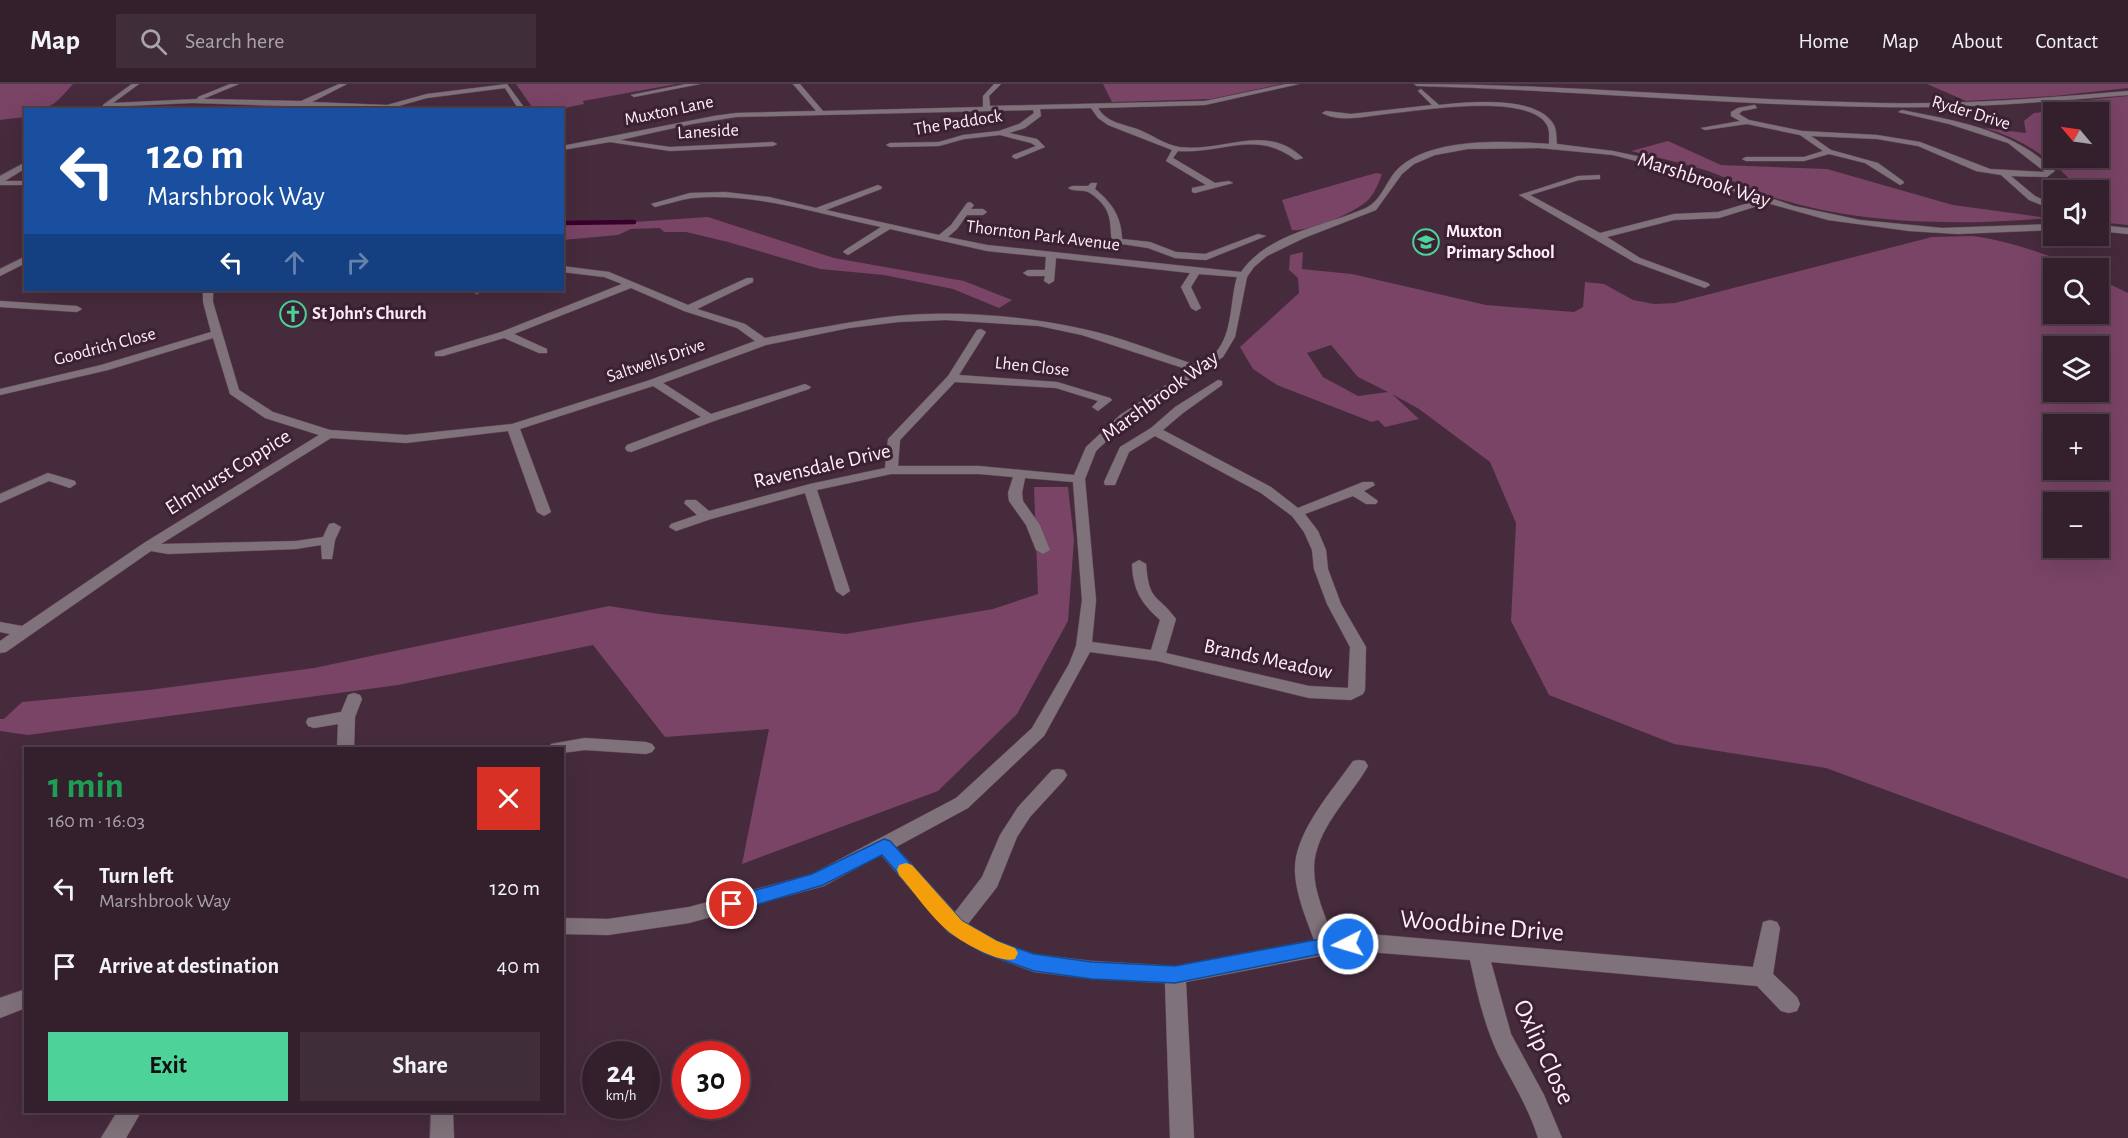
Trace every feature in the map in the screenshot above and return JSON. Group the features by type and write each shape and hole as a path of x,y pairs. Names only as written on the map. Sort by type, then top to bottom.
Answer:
{"street":[{"path":"103,108 136,84"},
{"path":"192,101 236,84"},
{"path":"301,103 344,84"},
{"path":"634,95 697,84"},
{"path":"796,84 820,111"},
{"path":"987,109 986,96 998,84"},
{"name":"Muxton Lane","path":"564,148 610,141 665,126 717,117 820,111 1205,103 1296,84"},
{"path":"1417,84 1512,86 1775,102 1944,105 2128,93"},
{"path":"103,108 192,101 390,106 427,96 507,86 518,108"},
{"path":"1422,91 1437,107"},
{"path":"232,108 243,102"},
{"path":"1326,113 1349,118 1437,107 1493,105 1532,110 1551,127 1553,145"},
{"path":"390,106 395,108"},
{"path":"1093,106 1097,115 1106,122 1138,132 1176,149 1204,149 1246,140 1260,141 1279,145 1299,158"},
{"name":"The Paddock","path":"890,145 939,144 963,137 1000,133 1022,126 1038,114 1036,107"},
{"name":"Ryder Drive","path":"1752,107 1895,111 1951,122 2011,141 2051,171 2047,175 1985,172 1968,167 1948,153 1888,138 1802,134 1747,122 1734,114 1740,109 1752,107"},
{"name":"Ryder Drive","path":"1705,128 1747,122"},
{"path":"1000,133 1034,141 1041,147 1016,157"},
{"name":"Ryder Drive","path":"1802,134 1829,152 1868,160 1884,168 1900,183"},
{"name":"Laneside","path":"610,141 670,149 773,144"},
{"name":"Marshbrook Way","path":"564,926 608,927 689,915 817,880 962,803 1038,732 1077,664 1084,646 1089,600 1079,479 1090,450 1124,418 1219,355 1227,345 1232,331 1237,296 1243,275 1252,262 1269,250 1373,208 1385,197 1402,169 1416,160 1476,146 1553,145 1612,152 1653,161 1764,201 1826,217 1895,227 1958,231 2043,227"},
{"path":"1176,149 1169,159 1213,186"},
{"name":"Ryder Drive","path":"1746,159 1804,159 1829,152"},
{"path":"0,182 24,165"},
{"path":"2003,173 2031,198 2043,203"},
{"path":"1597,177 1578,178 1523,195 1599,236 1637,260 1705,285"},
{"path":"0,182 24,183"},
{"path":"725,195 727,183"},
{"path":"1195,190 1229,183"},
{"path":"818,210 878,187"},
{"path":"1072,188 1092,187 1113,211 1118,226 1117,262"},
{"name":"Thornton Park Avenue","path":"655,204 690,195 725,195 769,200 987,248 1243,275"},
{"path":"1599,236 1674,217 1719,215 1764,201"},
{"path":"939,239 954,227 968,208 983,212"},
{"path":"848,252 887,227"},
{"path":"2109,229 2128,231"},
{"path":"1235,236 1250,240"},
{"path":"1118,241 1150,245 1175,255 1206,258 1261,236"},
{"path":"1028,273 1050,277 1052,256"},
{"path":"0,273 24,260"},
{"path":"564,269 606,274 688,309 741,327 763,342"},
{"path":"1196,271 1186,287 1196,308"},
{"path":"688,309 750,280"},
{"path":"439,354 505,334 632,284"},
{"name":"Saltwells Drive","path":"208,291 208,302 234,392 269,415 329,434 406,439 513,427 654,382 763,342 849,325 898,319 974,318 1039,323 1084,332 1199,370"},
{"path":"0,304 77,309"},
{"path":"891,470 894,439 952,378 981,332"},
{"name":"Goodrich Close","path":"0,392 104,368 218,333"},
{"path":"505,334 543,351"},
{"name":"Lhen Close","path":"952,378 1057,385 1102,404 1118,392"},
{"path":"654,382 710,418"},
{"path":"1110,482 1124,450 1218,383"},
{"path":"631,448 647,447 710,418 805,387"},
{"path":"513,427 544,512"},
{"name":"Brands Meadow","path":"1084,646 1157,656 1309,692 1351,694 1357,690 1358,647 1334,604 1321,569 1319,550 1311,531 1297,513 1266,490 1155,430"},
{"name":"Elmhurst Coppice","path":"0,648 149,546 329,434"},
{"name":"Ravensdale Drive","path":"676,527 706,516 810,488 891,470 936,469 1020,473 1079,479"},
{"path":"1020,473 1015,493 1016,501 1033,525 1043,550"},
{"path":"0,499 48,477 70,484"},
{"path":"1297,513 1368,484"},
{"path":"810,488 843,591"},
{"path":"1354,491 1371,501"},
{"path":"691,504 706,516"},
{"name":"Elmhurst Coppice","path":"149,546 168,550 296,545 331,533 327,556"},
{"path":"1139,564 1140,588 1150,603 1168,620 1157,656"},
{"path":"0,627 25,631"},
{"path":"345,747 347,717 354,699"},
{"path":"314,722 347,717"},
{"path":"564,747 585,744 646,748"},
{"path":"1326,946 1309,896 1304,868 1308,847 1359,766"},
{"path":"955,926 976,902 990,880 1009,835 1024,812 1058,775"},
{"name":"Woodbine Drive","path":"884,846 955,926 990,947 1034,963 1092,970 1175,975 1326,946 1370,943 1762,977"},
{"path":"1770,928 1762,977 1789,1004"},
{"name":"Oxlip Close","path":"1479,954 1492,1015 1506,1047 1544,1116 1550,1138"},
{"path":"1175,975 1179,1022 1182,1138"},
{"path":"0,1008 24,999"},
{"path":"113,1138 129,1113"},
{"path":"442,1113 442,1138"}],"shaded area":[{"path":"0,84 73,84 58,101 48,107 24,108 24,117 0,120"},
{"path":"516,84 677,84 583,101 584,104 564,108 533,108"},
{"path":"1103,84 1281,84 1211,99 1112,102"},
{"path":"1927,84 2128,84 2128,88 2055,96 1966,101"},
{"path":"2128,96 2128,225 2109,223 2109,180 2071,180 2059,169 2109,168 2109,102 2066,102"},
{"path":"2043,112 2043,157 2024,144 1984,128 2026,133 2024,121 2034,113"},
{"path":"1668,141 1721,165 1827,169 1953,205 2043,218 1942,222 1870,218 1800,205 1766,195 1707,171 1631,151"},
{"path":"1376,173 1382,174 1380,181 1369,199 1363,204 1321,224 1292,230 1282,200"},
{"path":"708,217 834,258 964,281 1012,300 999,308 953,289 884,275 820,269 728,242 686,232 664,232 660,228 631,229 618,235 564,240 564,223 634,222"},
{"path":"1973,236 2013,244 2052,258 2043,258 2043,324 2109,324 2109,284 2128,293 2128,879 1826,768 1674,744 1549,695 1511,621 1516,523 1490,462 1419,409 1392,394 1419,419 1385,427 1378,420 1372,422 1277,385 1253,369 1240,347 1299,293 1298,278 1289,270 1290,255 1303,252 1302,269 1352,274 1486,305 1574,312 1583,307 1585,282 1604,284 1633,300 1654,304 1675,303 1932,237","holes":["1331,345 1358,377 1388,392 1358,396 1323,377 1307,353"]},
{"path":"1034,487 1068,487 1074,540 1068,621 1017,714 938,791 742,864 769,729 665,737 593,645 398,685 28,735 0,731 0,719 4,719 22,702 149,690 314,668 609,606 659,614 846,634 993,609 1038,594"}],"waterway":[{"path":"564,223 634,222"}],"slow traffic":[{"path":"906,870 955,926 990,947 1009,953"}],"place":[{"name":"Muxton Primary School","path":"1426,242"},
{"name":"St John's Church","path":"293,314"}],"route":[{"path":"732,904 817,880 884,846 955,926 990,947 1034,963 1092,970 1175,975 1326,946 1348,944"}]}
